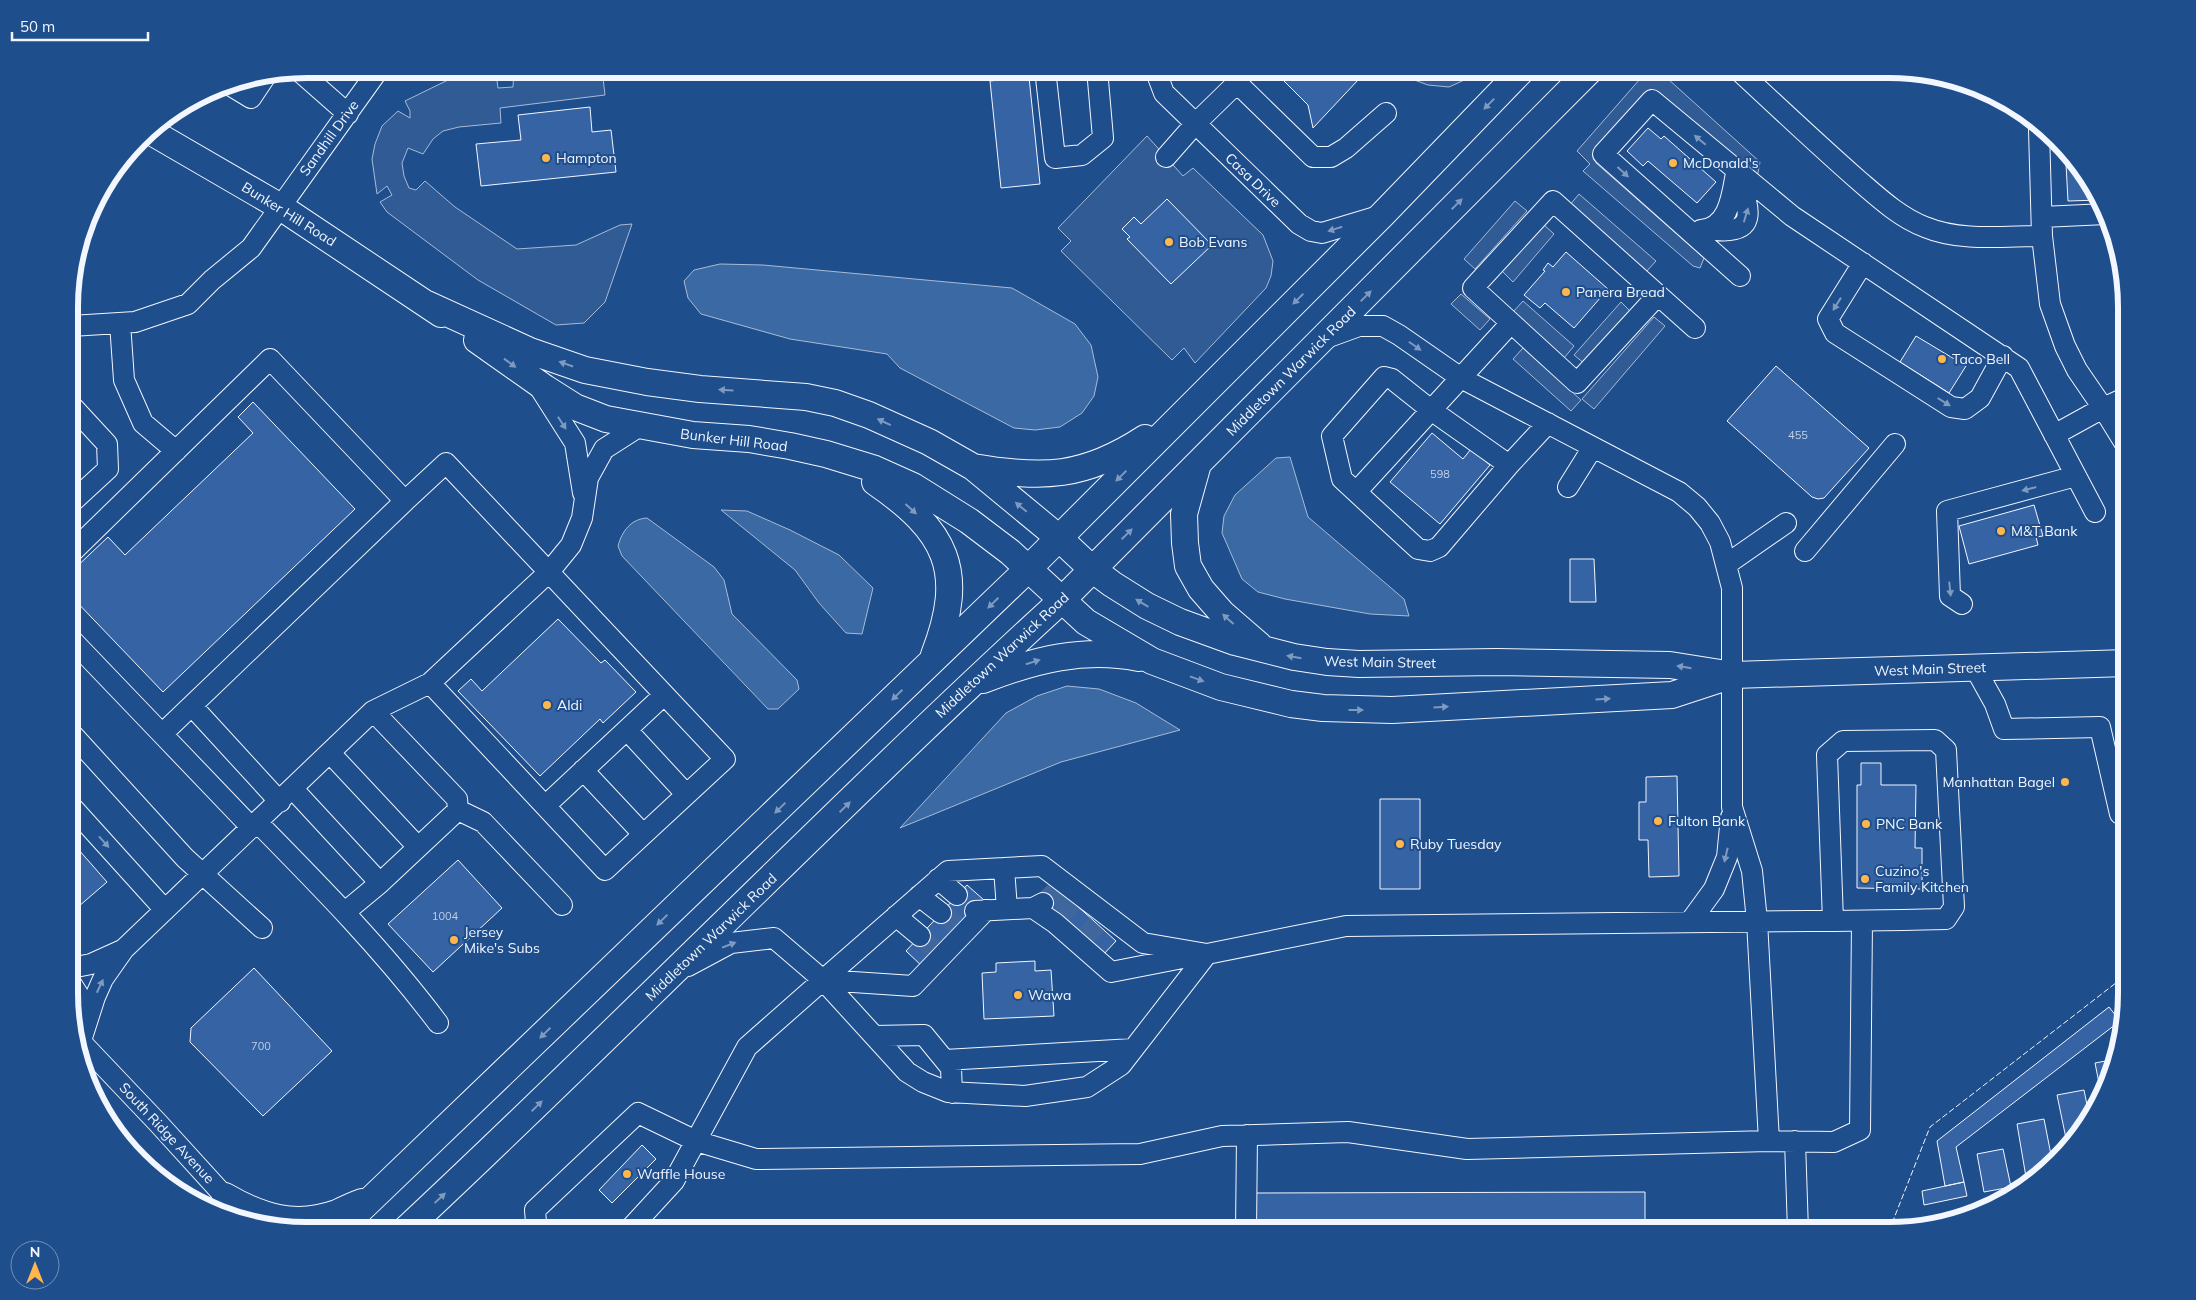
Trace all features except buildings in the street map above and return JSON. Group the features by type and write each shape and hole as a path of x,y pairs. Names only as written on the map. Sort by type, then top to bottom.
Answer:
{"main road":[{"path":"348,1222 1028,569 1382,215 1514,78"},
{"name":"Middletown Warwick Road","path":"414,1222 502,1140 970,685 1062,600 1581,78"},
{"name":"Bunker Hill Road","path":"156,134 279,206 427,304 536,382 575,407 606,419 693,435 748,439 826,454 875,469 912,486 969,521 1010,552 1062,600"},
{"name":"Bunker Hill Road","path":"427,304 530,352 585,370 647,382 806,397 835,403 869,415 912,434 973,467 1059,538"},
{"path":"973,467 1045,475 1072,471 1097,464 1126,451 1183,414"},
{"path":"826,454 874,481 903,501 919,516 939,542 944,555 950,588 948,617 932,661"},
{"path":"1198,463 1184,514 1188,566 1201,589 1222,613 1265,651"},
{"name":"West Main Street","path":"1059,538 1092,569 1147,606 1209,634 1265,651 1294,657 1359,664 1497,662 1670,665 1732,675 2118,662"},
{"name":"West Main Street","path":"1062,600 1086,622 1152,661 1221,687 1291,704 1349,710 1392,710 1672,695 1732,675"},
{"path":"970,685 1039,660 1069,654 1124,655 1152,661"},
{"path":"225,1196 260,1214 293,1220 320,1217 372,1199"}],"street":[{"path":"307,78 348,114"},
{"name":"Sandhill Drive","path":"78,326 136,322 188,304 212,280 251,248 279,206 373,78"},
{"path":"1046,78 1054,158 1082,155 1103,138 1098,78"},
{"name":"Casa Drive","path":"1158,78 1164,93 1299,224 1311,231 1322,232 1382,215"},
{"path":"1166,157 1234,78"},
{"path":"1238,78 1313,157 1331,158 1346,148 1386,113"},
{"path":"1746,78 1838,162 1904,216 1925,227 1947,234 1972,237 2099,215"},
{"path":"236,89 251,98 262,82"},
{"path":"1740,276 1698,230 1603,154 1652,100 1792,216 2019,368 2094,512"},
{"path":"2039,133 2042,226 2048,288 2057,326 2077,370 2118,433"},
{"path":"1698,230 1721,221 1728,210 1736,170"},
{"path":"1658,295 1577,383 1473,288 1553,201 1695,328"},
{"path":"1863,263 1828,319 1835,333 1951,407 1965,409 1980,398 2003,356"},
{"path":"120,323 124,380 143,423 176,451"},
{"path":"1357,491 1511,323"},
{"path":"1322,340 1359,326 1383,326 1400,335 1461,378 1679,492 1697,507 1713,529 1720,542 1732,588 1732,807 1727,857 1714,889 1690,922"},
{"path":"78,546 270,359 405,501"},
{"path":"1509,465 1392,379 1384,377 1332,436 1342,479 1418,548 1430,551 1439,547 1509,465 1548,423"},
{"path":"536,382 575,443 584,499"},
{"path":"2054,435 2118,402"},
{"path":"78,412 108,444 108,469 78,497"},
{"path":"82,1039 102,979 124,949 373,712 430,683 549,572 571,545 582,518 588,478 604,449 640,426"},
{"path":"1805,551 1895,444"},
{"path":"1568,487 1593,447"},
{"path":"162,734 446,463 724,759 605,870 430,683"},
{"path":"1962,604 1950,596 1947,511 2076,476"},
{"path":"1727,564 1786,523"},
{"path":"78,646 162,734 345,912 411,987 438,1023"},
{"path":"1975,668 1992,698 2004,729 2100,727 2118,805"},
{"path":"545,806 664,695"},
{"path":"192,706 380,883"},
{"path":"373,712 457,798 458,810"},
{"path":"627,730 686,794"},
{"path":"823,980 913,986 939,954 981,910 1038,906 1081,941 1111,972 1346,926 1757,922 1833,921 1862,920 1946,919 1954,907 1946,750 1935,740 1843,741 1827,754 1833,921"},
{"path":"78,741 202,875 262,928"},
{"path":"330,753 418,847"},
{"path":"583,770 644,834"},
{"path":"1732,807 1752,871 1757,922 1769,1141"},
{"path":"345,912 380,883 458,810"},
{"path":"458,810 484,822 562,905"},
{"path":"78,814 165,910"},
{"path":"636,1222 674,1181 747,1047 948,870 1042,866 1101,919 1142,943 1208,954"},
{"path":"1004,868 1007,909"},
{"path":"938,879 957,895"},
{"path":"919,896 940,913"},
{"path":"896,916 920,936"},
{"path":"536,1222 535,1210 638,1113 696,1141 756,1159 1140,1154 1222,1136 1348,1132 1467,1150 1769,1141 1834,1142 1860,1130 1862,920"},
{"path":"671,976 731,942 774,938 823,980 907,1072 924,1082 952,1092 1025,1096 1088,1087 1121,1064 1208,954"},
{"path":"78,967 91,964 124,949"},
{"path":"78,994 83,1002 86,1015 82,1038"},
{"path":"874,1036 924,1035 951,1068 952,1092"},
{"name":"South Ridge Avenue","path":"82,1039 240,1212"},
{"path":"945,1060 1133,1049"},
{"path":"1246,1222 1247,1135"},
{"path":"1795,1141 1798,1222"}],"shaded area":[{"path":"462,78 497,78 498,88 513,87 514,78 603,78 605,95 500,108 501,123 459,127 443,131 433,139 423,154 408,148 402,163 404,176 409,188 416,190 425,181 455,207 517,249 576,245 620,225 632,224 605,302 584,323 556,325 478,280 387,212 380,202 392,195 387,186 377,194 372,159 375,144 382,126 398,111 410,118 410,111 405,101 448,80"},
{"path":"1409,78 1469,78 1449,87 1428,85"},
{"path":"1640,79 1668,79 1760,162 1757,178 1650,89 1596,150 1596,163 1704,258 1700,268 1693,266 1583,171 1590,164 1577,151"},
{"path":"1147,136 1183,176 1193,168 1263,235 1273,261 1271,276 1266,288 1195,363 1184,348 1172,360 1061,251 1071,241 1058,228"},
{"path":"1579,194 1656,261 1645,273 1569,206"},
{"path":"1515,201 1527,211 1475,269 1464,259"},
{"path":"1542,223 1554,234 1513,282 1502,271"},
{"path":"720,264 763,265 1012,288 1075,324 1091,345 1098,377 1094,396 1082,413 1060,427 1035,430 1014,428 900,368 887,354 790,339 701,314 688,298 684,281 694,270"},
{"path":"1461,294 1490,319 1480,330 1451,304"},
{"path":"1523,301 1574,346 1564,358 1513,312"},
{"path":"1621,302 1631,312 1585,364 1574,355"},
{"path":"1654,317 1665,326 1594,409 1582,399"},
{"path":"1523,348 1581,400 1571,411 1513,359"},
{"path":"1290,457 1308,517 1404,599 1409,616 1370,614 1285,599 1258,592 1242,579 1222,533 1224,516 1235,495 1276,458"},
{"path":"721,510 747,511 839,555 873,588 862,634 846,633 819,603 795,570"},
{"path":"647,518 714,567 724,580 732,614 797,680 799,689 778,709 768,709 622,556 618,546 622,535 632,523"},
{"path":"1067,686 1099,689 1136,703 1180,730 1061,762 900,828 1006,713 1037,696"}],"tunnel":[{"path":"1043,903 1058,889"},
{"path":"1059,918 1073,902"},
{"path":"941,913 960,927"},
{"path":"1083,939 1097,924"},
{"path":"920,936 937,952"}],"fence":[{"path":"1893,1222 1930,1127 2118,981"}],"place":[{"name":"Hampton","path":"546,158"},
{"name":"McDonald's","path":"1673,163"},
{"name":"Bob Evans","path":"1169,242"},
{"name":"Panera Bread","path":"1566,292"},
{"name":"Taco Bell","path":"1942,359"},
{"name":"M&T Bank","path":"2001,531"},
{"name":"Aldi","path":"547,705"},
{"name":"Manhattan Bagel","path":"2065,782"},
{"name":"Fulton Bank","path":"1658,821"},
{"name":"PNC Bank","path":"1866,824"},
{"name":"Ruby Tuesday","path":"1400,844"},
{"name":"Cuzino's Family Kitchen","path":"1865,879"},
{"name":"Jersey Mike's Subs","path":"454,940"},
{"name":"Wawa","path":"1018,995"},
{"name":"Waffle House","path":"627,1174"}]}
